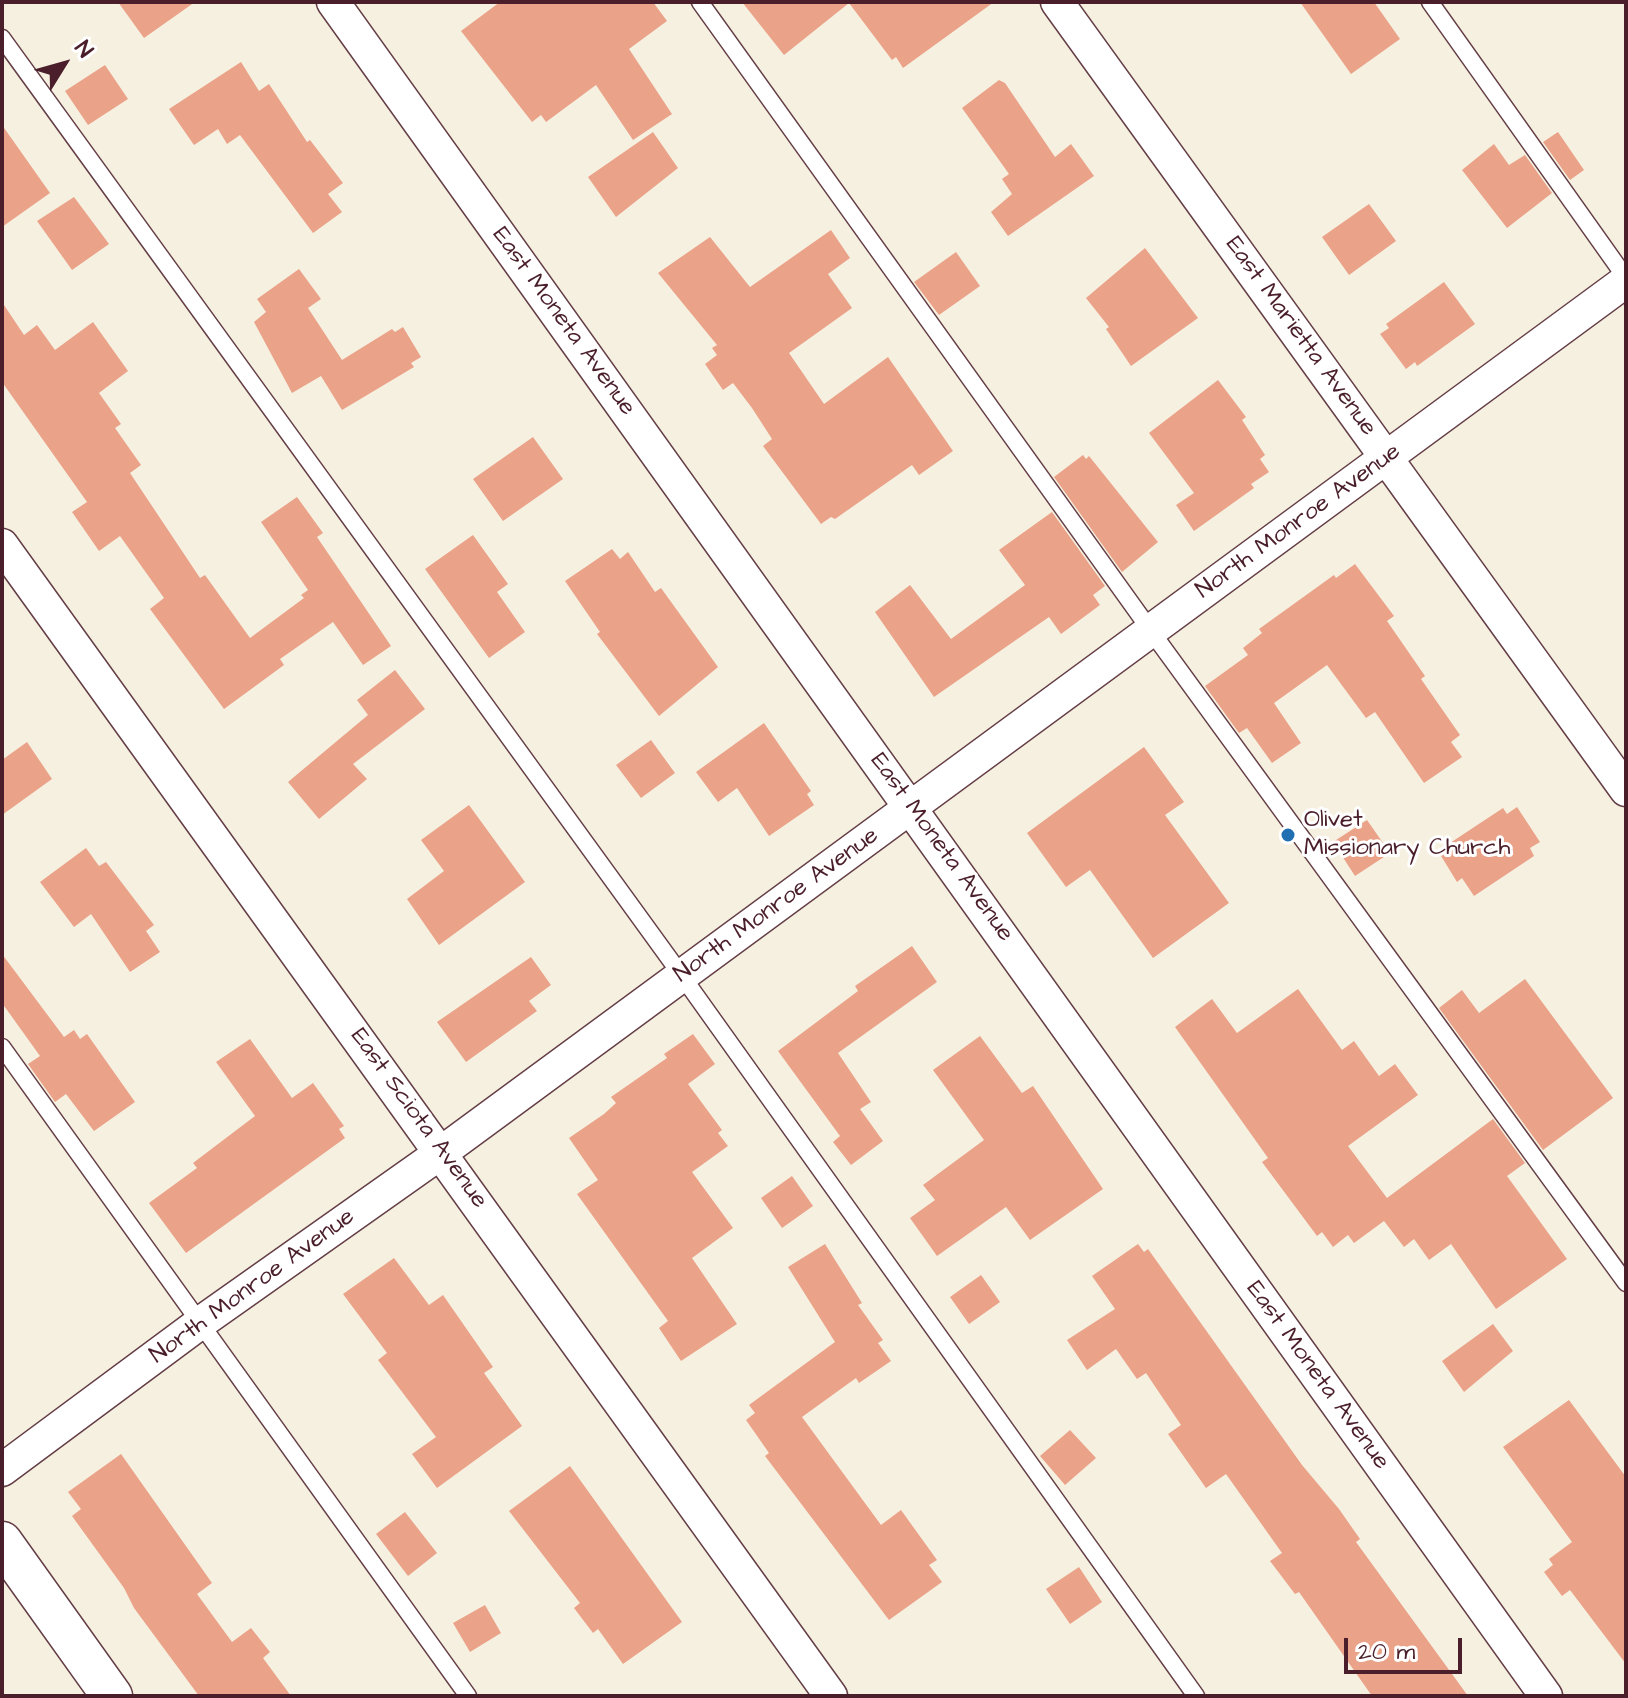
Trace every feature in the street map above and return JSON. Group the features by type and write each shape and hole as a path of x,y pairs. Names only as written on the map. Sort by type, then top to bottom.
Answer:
{"street":[{"name":"East Moneta Avenue","path":"333,2 1546,1696"},
{"name":"East Marietta Avenue","path":"1057,2 1626,790"},
{"name":"North Monroe Avenue","path":"2,1470 912,808 1626,280"},
{"name":"East Sciota Avenue","path":"2,545 831,1696"},
{"path":"2,1542 112,1696"}],"lane":[{"path":"700,2 1151,631 1626,1283"},
{"path":"1430,2 1626,280"},
{"path":"2,38 682,976 1196,1696"},
{"path":"2,1047 468,1696"}],"building":[{"path":"118,2 195,2 144,38"},
{"path":"500,2 653,2 667,21 629,49 672,114 633,140 596,85 546,122 541,115 532,122 461,31"},
{"path":"742,2 994,2 903,68 896,57 892,60 849,3 784,55"},
{"path":"1300,2 1374,2 1400,39 1351,74"},
{"path":"241,62 259,91 269,84 307,142 310,140 343,183 328,194 342,212 313,233 240,135 227,144 218,129 194,145 169,109"},
{"path":"105,65 128,99 88,125 65,91"},
{"path":"999,80 1005,83 1055,157 1071,144 1094,176 1008,236 991,212 1012,194 1002,179 1009,174 962,108"},
{"path":"2,125 50,193 2,227"},
{"path":"653,132 678,168 616,217 588,177"},
{"path":"1558,132 1584,170 1570,180 1543,142"},
{"path":"1494,144 1509,165 1525,155 1552,193 1507,228 1462,170"},
{"path":"74,197 109,244 72,270 37,221"},
{"path":"1369,204 1396,241 1349,275 1322,237"},
{"path":"831,230 850,258 828,274 852,308 789,353 824,404 888,357 953,451 919,475 912,465 835,519 831,517 821,524 763,446 772,439 752,408 733,383 723,390 705,364 717,355 712,348 717,345 658,273 710,237 750,287"},
{"path":"1145,248 1198,318 1131,366 1106,329 1109,327 1086,298"},
{"path":"956,252 980,286 939,315 914,282"},
{"path":"299,269 321,299 308,308 342,360 392,329 395,332 403,327 421,357 411,363 414,367 342,410 321,376 292,393 254,322 266,312 257,299"},
{"path":"1444,282 1475,324 1417,366 1415,362 1406,369 1380,334 1389,328 1386,324"},
{"path":"2,302 24,335 37,325 55,350 93,322 128,371 99,393 121,424 115,428 141,465 130,473 200,578 205,575 250,638 304,598 301,595 308,590 261,522 297,497 323,533 317,537 391,646 363,665 333,622 280,659 284,665 224,709 150,609 164,598 120,536 99,551 72,512 87,502 2,382"},
{"path":"1218,380 1246,417 1242,420 1265,455 1260,459 1269,472 1251,484 1254,488 1194,531 1176,505 1194,493 1149,433"},
{"path":"533,437 563,479 503,521 473,479"},
{"path":"1083,455 1086,459 1089,456 1158,542 1122,572 1054,477"},
{"path":"1052,512 1105,586 1093,595 1100,605 1061,634 1049,617 934,697 875,612 910,585 951,639 1025,585 999,550"},
{"path":"473,535 508,584 497,592 525,632 489,658 425,569"},
{"path":"612,549 620,559 628,552 655,592 661,588 718,667 659,716 597,634 600,632 565,581"},
{"path":"1355,564 1394,616 1387,621 1425,676 1421,679 1460,735 1451,742 1462,757 1424,783 1375,712 1366,718 1327,665 1274,703 1301,743 1272,763 1247,728 1239,733 1205,686 1248,655 1243,648 1262,633 1259,629 1334,575 1336,578"},
{"path":"395,670 425,709 353,764 367,779 319,819 288,782 368,715 357,700"},
{"path":"764,723 811,791 807,794 814,805 769,836 737,788 718,802 696,772"},
{"path":"651,740 675,773 641,798 616,765"},
{"path":"27,742 52,779 2,815 2,760"},
{"path":"1144,747 1184,802 1165,815 1229,903 1153,958 1090,870 1066,887 1027,833"},
{"path":"469,805 525,882 439,945 407,899 444,871 421,840"},
{"path":"1517,807 1540,842 1530,848 1534,856 1474,896 1462,878 1457,882 1438,851 1503,808 1507,814"},
{"path":"1367,820 1390,853 1355,876 1333,842"},
{"path":"86,848 99,866 106,862 154,925 146,931 160,952 130,972 91,914 74,927 40,882"},
{"path":"912,946 937,982 838,1053 871,1102 860,1109 883,1141 851,1165 833,1142 840,1136 778,1051 858,991 855,986"},
{"path":"2,954 64,1037 74,1030 80,1039 87,1034 135,1102 94,1131 66,1094 55,1102 28,1064 40,1056 2,1003"},
{"path":"531,957 551,985 529,1001 537,1011 466,1062 437,1022"},
{"path":"1525,979 1613,1098 1543,1150 1439,1008 1462,990 1479,1013"},
{"path":"1298,989 1342,1050 1354,1041 1379,1076 1395,1064 1418,1095 1348,1146 1387,1198 1493,1119 1525,1163 1507,1176 1567,1259 1496,1309 1451,1244 1429,1260 1414,1239 1404,1247 1384,1221 1354,1243 1348,1235 1333,1247 1322,1232 1317,1236 1262,1162 1268,1158 1175,1027 1212,999 1237,1033"},
{"path":"693,1034 715,1064 688,1084 722,1130 718,1133 728,1146 692,1172 733,1228 692,1258 737,1324 681,1361 659,1328 668,1321 577,1194 598,1180 569,1138 616,1103 611,1097 667,1058 664,1054"},
{"path":"980,1036 1022,1093 1033,1086 1103,1189 1030,1240 1006,1207 937,1256 910,1218 935,1200 923,1185 984,1140 933,1070"},
{"path":"250,1039 292,1098 313,1083 344,1126 339,1129 345,1138 186,1253 149,1203 197,1168 193,1163 255,1116 216,1062"},
{"path":"792,1176 813,1206 782,1228 761,1198"},
{"path":"825,1244 862,1303 858,1305 883,1340 878,1343 891,1361 859,1383 856,1378 802,1417 881,1525 901,1510 937,1560 929,1565 942,1582 889,1620 765,1456 769,1453 746,1420 755,1413 749,1405 835,1342 788,1267"},
{"path":"1138,1244 1144,1252 1148,1249 1302,1465 1339,1509 1360,1539 1356,1542 1468,1696 1372,1696 1299,1592 1295,1594 1270,1561 1282,1553 1226,1474 1206,1488 1168,1434 1181,1425 1146,1373 1137,1379 1116,1349 1087,1370 1067,1340 1115,1309 1092,1276"},
{"path":"394,1258 429,1305 443,1295 493,1367 484,1373 522,1426 437,1488 412,1454 436,1437 378,1360 387,1353 343,1294"},
{"path":"981,1275 1000,1302 969,1324 950,1297"},
{"path":"1493,1324 1513,1351 1464,1392 1442,1361"},
{"path":"1569,1400 1626,1477 1626,1664 1570,1590 1562,1596 1544,1572 1553,1565 1549,1559 1572,1542 1503,1447"},
{"path":"1070,1430 1096,1458 1065,1485 1040,1456"},
{"path":"121,1454 212,1583 197,1594 232,1642 251,1628 270,1652 263,1658 291,1696 199,1696 134,1608 124,1588 72,1516 81,1509 68,1492"},
{"path":"570,1466 682,1622 623,1664 598,1629 593,1633 574,1608 580,1603 509,1511"},
{"path":"405,1512 437,1553 408,1576 376,1534"},
{"path":"1079,1567 1102,1602 1070,1624 1046,1589"},
{"path":"485,1605 501,1633 470,1652 453,1623"}],"place":[{"name":"Olivet Missionary Church","path":"1288,835"}]}
